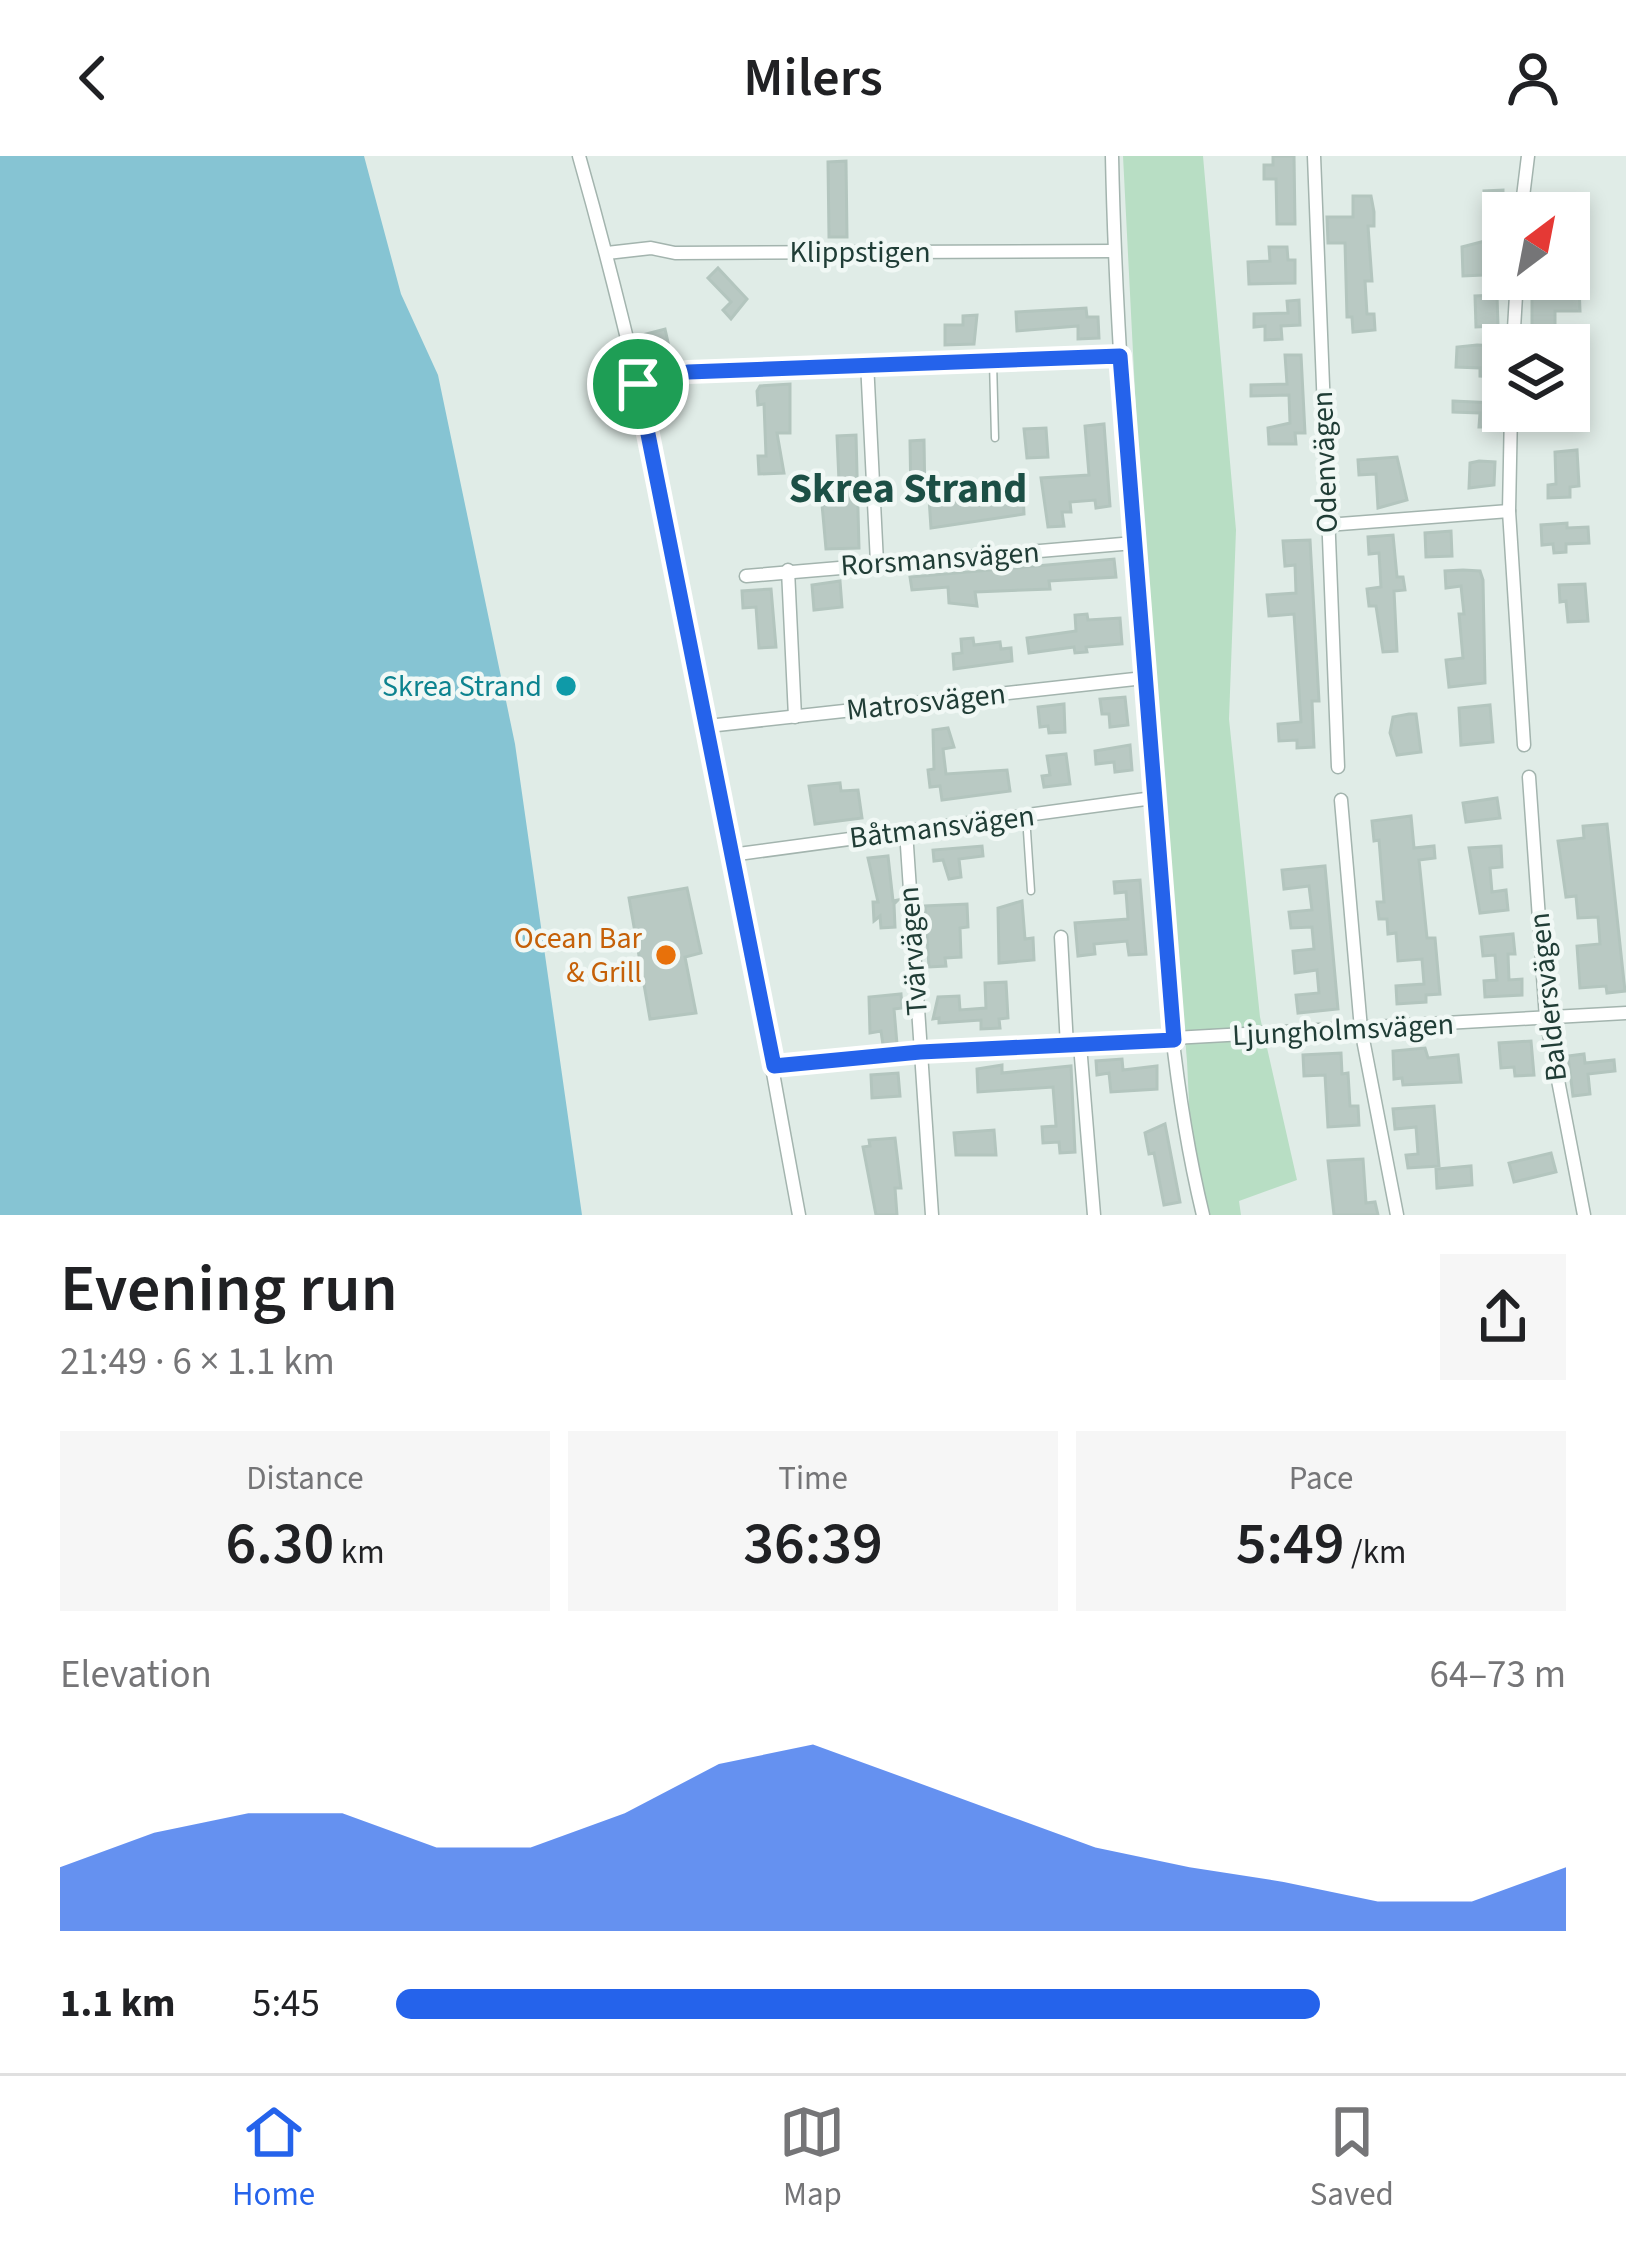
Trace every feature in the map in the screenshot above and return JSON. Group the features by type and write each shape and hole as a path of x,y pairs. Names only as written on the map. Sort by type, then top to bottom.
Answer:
{"street":[{"path":"579,156 638,384 774,1066 799,1215"},
{"path":"1112,156 1120,356 1153,798 1174,1040 1203,1215"},
{"name":"Odenvägen","path":"1314,156 1338,767"},
{"path":"1524,192 1528,156"},
{"name":"Klippstigen","path":"607,254 651,248 675,253 1114,251"},
{"path":"638,384 688,372 1120,356"},
{"path":"868,362 878,563"},
{"path":"1511,432 1509,512 1524,745"},
{"path":"1327,525 1509,512"},
{"name":"Rorsmansvägen","path":"746,576 1134,543"},
{"path":"788,570 795,717"},
{"name":"Matrosvägen","path":"708,726 1144,678"},
{"name":"Baldersvägen","path":"1529,777 1546,1018 1584,1215"},
{"name":"Båtmansvägen","path":"731,855 1153,798"},
{"path":"1341,800 1361,1030 1396,1215"},
{"name":"Tvärvägen","path":"906,831 932,1215"},
{"path":"1061,937 1094,1215"},
{"name":"Ljungholmsvägen","path":"774,1066 920,1052 1626,1012"}],"lane":[{"path":"993,361 995,438"},
{"path":"1026,816 1031,891"}],"green space":[{"path":"1123,156 1203,156 1236,530 1229,719 1260,1017 1297,1180 1239,1201 1241,1215 1196,1215 1194,1209 1187,1061 1143,549"}],"water":[{"path":"0,156 364,156 401,294 438,375 515,744 582,1215 0,1215"}],"building":[{"path":"1273,156 1294,156 1295,224 1277,224 1276,179 1264,179 1264,165 1273,165"},
{"path":"846,161 847,237 829,237 828,162"},
{"path":"1353,196 1371,196 1374,212 1374,226 1368,226 1372,281 1365,281 1367,314 1374,314 1375,330 1353,332 1352,317 1347,317 1345,243 1328,243 1327,217 1353,217"},
{"path":"1482,242 1482,275 1463,276 1462,247"},
{"path":"1269,247 1287,247 1288,260 1295,260 1295,283 1249,284 1248,262 1270,261"},
{"path":"718,268 747,299 731,319 723,310 731,302 708,278"},
{"path":"1475,296 1497,300 1498,324 1476,327"},
{"path":"1299,300 1300,325 1281,326 1282,339 1265,340 1265,326 1254,327 1254,314 1288,313 1287,301"},
{"path":"1532,300 1580,300 1580,311 1555,311 1555,324 1532,324"},
{"path":"1086,308 1087,317 1098,317 1099,338 1078,339 1078,326 1017,331 1016,312"},
{"path":"977,315 974,344 945,345 945,325 963,325 963,316"},
{"path":"665,329 673,364 651,369 642,335"},
{"path":"1482,345 1482,376 1480,368 1456,367 1457,347"},
{"path":"1285,355 1301,355 1305,433 1295,433 1296,444 1269,444 1268,428 1290,423 1289,395 1251,396 1251,385 1287,384"},
{"path":"790,384 790,433 777,433 784,473 759,474 758,456 766,456 764,404 758,405 757,391 760,386"},
{"path":"1453,401 1482,402 1482,427 1480,413 1453,412"},
{"path":"1104,424 1110,506 1096,508 1095,500 1070,502 1071,512 1062,512 1064,526 1048,527 1041,478 1089,475 1085,426"},
{"path":"1046,428 1048,457 1027,458 1024,429"},
{"path":"856,435 859,548 826,549 820,482 839,481 837,436"},
{"path":"924,440 925,501 911,501 910,441"},
{"path":"1577,450 1579,486 1570,487 1570,497 1548,498 1548,485 1556,484 1555,452"},
{"path":"1397,457 1407,500 1378,508 1376,474 1359,475 1358,460"},
{"path":"1495,462 1494,485 1469,488 1470,463"},
{"path":"988,482 989,493 1023,491 1024,514 931,528 929,498 966,496 965,483"},
{"path":"1567,523 1567,528 1588,527 1589,543 1566,544 1566,552 1554,553 1553,544 1542,545 1541,525"},
{"path":"1451,531 1452,556 1426,557 1425,533"},
{"path":"1393,535 1397,577 1403,577 1405,590 1394,591 1397,651 1383,652 1376,606 1369,606 1367,589 1381,587 1379,553 1369,554 1368,537"},
{"path":"1310,540 1319,701 1312,701 1314,747 1297,748 1297,740 1279,741 1278,724 1301,722 1294,614 1269,616 1267,595 1296,593 1295,565 1285,566 1283,541"},
{"path":"1114,559 1116,577 1049,581 1050,589 975,592 977,606 949,603 948,587 912,590 910,577"},
{"path":"1445,571 1480,571 1483,580 1485,683 1449,687 1446,660 1463,658 1459,614 1464,614 1461,586 1446,588"},
{"path":"840,581 842,607 814,610 812,585"},
{"path":"1585,584 1588,621 1568,622 1559,585"},
{"path":"771,589 776,647 759,648 756,607 743,608 742,591"},
{"path":"1087,614 1088,620 1120,618 1122,644 1086,647 1087,652 1075,653 1074,647 1029,653 1027,638 1076,631 1075,615"},
{"path":"973,638 974,645 1000,642 1001,649 1011,648 1012,661 954,669 953,654 962,653 961,639"},
{"path":"1125,697 1128,725 1110,727 1100,699"},
{"path":"1064,704 1065,732 1049,733 1048,726 1040,727 1038,707"},
{"path":"1490,705 1493,742 1461,745 1459,708"},
{"path":"1416,714 1421,752 1397,755 1390,733 1393,717"},
{"path":"948,728 954,747 943,749 946,774 1007,770 1010,791 942,800 940,786 930,787 928,770 934,769 933,730"},
{"path":"1130,745 1132,770 1115,772 1114,762 1096,764 1095,751"},
{"path":"1066,754 1070,784 1044,787 1042,776 1050,775 1047,756"},
{"path":"840,783 841,791 858,790 862,818 815,824 809,786"},
{"path":"1497,798 1500,818 1466,822 1463,803"},
{"path":"1411,816 1414,848 1434,846 1435,858 1419,860 1427,938 1435,938 1440,994 1426,995 1426,1002 1397,1004 1396,986 1424,984 1422,959 1398,961 1396,933 1388,934 1387,919 1379,919 1377,902 1384,902 1379,840 1374,841 1372,821"},
{"path":"1607,824 1625,991 1607,993 1606,986 1580,988 1577,946 1600,944 1598,917 1578,918 1576,896 1566,897 1558,841 1584,838 1583,826"},
{"path":"982,846 983,856 959,859 961,877 949,879 943,860 934,861 933,850"},
{"path":"1501,846 1502,867 1490,868 1492,892 1506,890 1508,910 1480,913 1469,848"},
{"path":"888,856 893,901 898,900 895,927 881,928 880,916 874,921 873,902 878,902 868,858"},
{"path":"1325,866 1338,1009 1298,1013 1296,995 1319,993 1317,970 1295,973 1293,951 1314,949 1312,927 1291,928 1289,912 1312,910 1309,886 1284,889 1282,870"},
{"path":"1140,880 1146,954 1129,955 1127,941 1094,944 1095,954 1078,956 1075,923 1128,919 1126,892 1115,893 1114,882"},
{"name":"Ocean Bar & Grill","path":"687,888 701,953 685,957 696,1013 650,1019 629,898"},
{"path":"1022,901 1025,939 1033,938 1034,960 999,963 998,908"},
{"path":"967,904 968,927 960,928 961,957 945,958 946,966 929,967 925,906"},
{"path":"1513,934 1515,954 1508,954 1509,980 1522,979 1522,995 1485,997 1484,981 1497,980 1495,955 1483,956 1481,937"},
{"path":"1006,982 1008,1018 999,1019 1000,1028 981,1029 981,1020 939,1023 939,1018 933,1019 938,997 959,996 960,1010 986,1008 985,983"},
{"path":"901,994 902,1008 894,1009 897,1044 883,1045 881,1031 870,1033 869,997"},
{"path":"1531,1041 1534,1075 1515,1076 1514,1067 1501,1068 1499,1043"},
{"path":"1425,1048 1428,1058 1458,1055 1461,1082 1403,1085 1402,1078 1394,1079 1393,1051"},
{"path":"1341,1053 1350,1106 1358,1106 1359,1125 1328,1127 1325,1075 1304,1076 1303,1055"},
{"path":"1584,1054 1585,1063 1614,1060 1615,1071 1588,1074 1590,1094 1573,1096 1568,1056"},
{"path":"1122,1059 1123,1070 1157,1066 1157,1089 1111,1092 1109,1073 1097,1075 1096,1061"},
{"path":"1002,1065 1002,1073 1071,1066 1075,1152 1060,1153 1059,1142 1043,1143 1042,1127 1056,1126 1053,1087 978,1092 977,1069"},
{"path":"898,1073 900,1096 872,1098 871,1075"},
{"path":"1434,1106 1439,1166 1408,1168 1406,1155 1418,1154 1416,1127 1395,1129 1393,1109"},
{"path":"1165,1124 1180,1202 1164,1205 1145,1133"},
{"path":"994,1130 996,1155 956,1155 954,1133"},
{"path":"895,1138 901,1188 895,1188 897,1215 876,1215 863,1147 870,1146 869,1140"},
{"path":"1551,1153 1556,1172 1514,1182 1509,1163"},
{"path":"1363,1159 1366,1203 1375,1202 1378,1215 1334,1215 1328,1161"},
{"path":"1471,1166 1472,1185 1437,1188 1436,1169"}],"place":[{"name":"Skrea Strand","path":"566,686"},
{"name":"Ocean Bar & Grill","path":"666,955"}],"district":[{"name":"Skrea Strand","path":"908,489"}],"route":[{"path":"1120,356 1174,1040 920,1052 774,1066 638,384 688,372 1120,356"}]}
